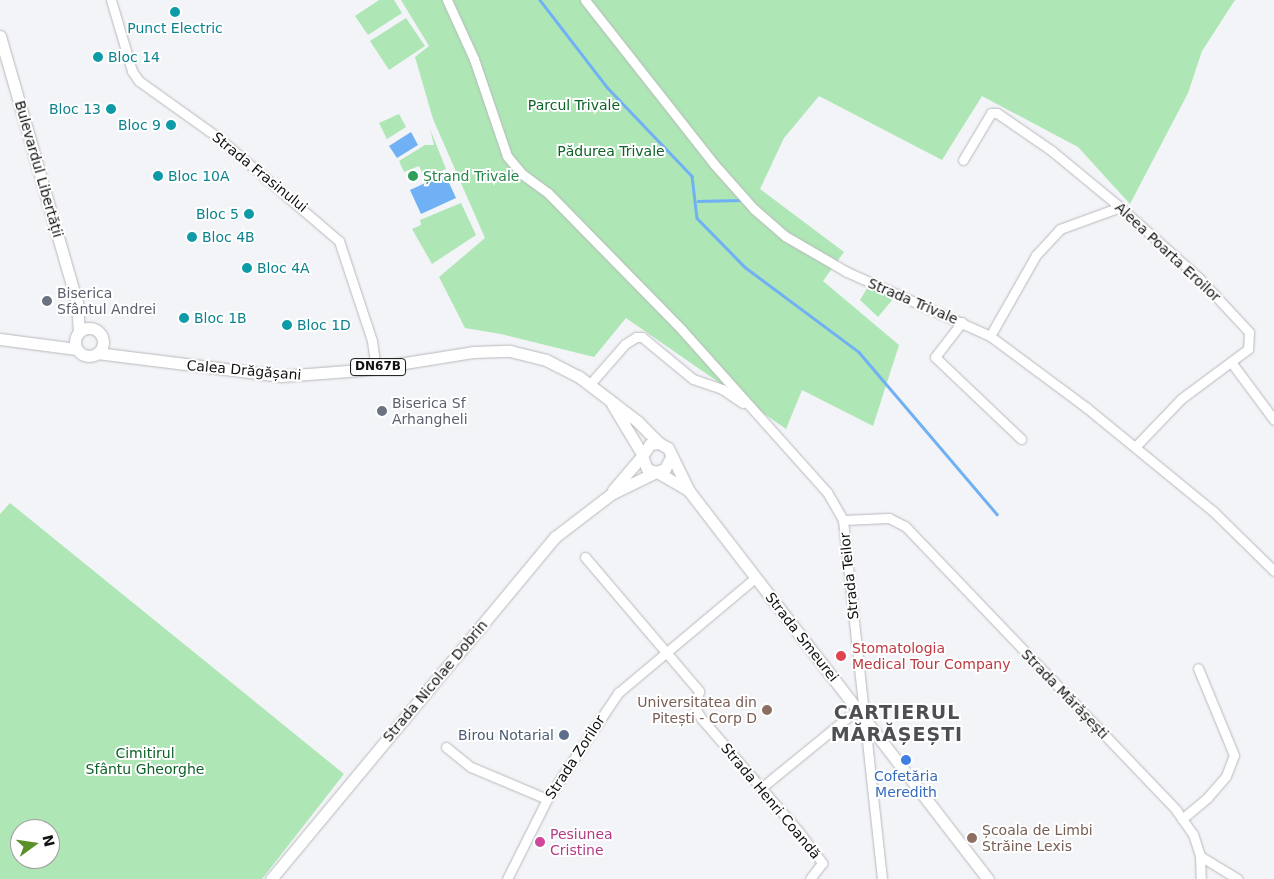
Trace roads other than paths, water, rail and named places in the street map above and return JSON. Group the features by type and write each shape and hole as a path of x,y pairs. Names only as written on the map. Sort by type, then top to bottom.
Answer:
{"main road":[{"name":"Bulevardul Libertății","path":"0,36 78,303 92,328"},
{"name":"Bulevardul Libertății","path":"77,339 78,303"},
{"path":"0,339 42,345 77,339 92,328 99,333 103,341 97,353 84,355 77,339"},
{"name":"Calea Drăgășani","path":"103,341 135,358"},
{"name":"Calea Drăgășani","path":"97,353 282,376 376,368 473,352 510,351 546,360 590,384 609,398 659,443"},
{"name":"Calea Drăgășani","path":"609,398 642,455"},
{"path":"659,443 668,448 671,457 669,466 656,472 644,465 642,455 650,444 659,443"},
{"name":"Strada Nicolae Dobrin","path":"611,494 642,455"},
{"name":"Strada Smeurei","path":"671,457 689,490 988,879"},
{"name":"Strada Nicolae Dobrin","path":"271,879 555,537 611,494 656,472"},
{"name":"Strada Smeurei","path":"656,472 689,490"}],"street":[{"name":"Strada Frasinului","path":"111,0 132,71 139,81 228,146 339,241 369,332 376,368"},
{"name":"Strada Teilor","path":"447,0 474,59 507,156 522,174 548,193 704,354 827,492 843,520 882,879"},
{"name":"Strada Trivale","path":"585,0 714,164 754,209 785,236 847,272 990,336 1135,447 1214,512 1274,571"},
{"name":"Aleea Poarta Eroilor","path":"963,160 993,112 1052,151 1120,207 1199,278 1249,332 1248,349 1181,399 1135,447"},
{"path":"990,336 1036,255 1060,229 1120,207"},
{"path":"962,322 935,357 1021,439"},
{"path":"590,384 625,344 636,337 642,338 693,379 722,388 756,412"},
{"path":"1231,362 1274,420"},
{"name":"Strada Mărășești","path":"843,520 890,518 906,526 1182,818 1193,834 1200,856 1201,879"},
{"path":"585,557 665,651"},
{"name":"Strada Zorilor","path":"507,879 547,799 614,698 665,651 756,577"},
{"name":"Strada Henri Coandă","path":"665,651 699,691 695,708 700,718 761,788 822,863 810,879"},
{"path":"1182,818 1207,798 1226,776 1234,755 1198,668"},
{"path":"761,788 858,709"},
{"path":"446,747 472,767 547,799"},
{"path":"1200,856 1238,879"}],"water":[{"path":"411,132 418,145 397,158 389,146"},
{"path":"445,174 456,198 421,214 410,190"}],"waterway":[{"path":"540,0 607,87 692,176 697,218 745,267 859,352 997,514"},
{"path":"698,201 742,200"}],"place":[{"name":"Punct Electric","path":"175,12"},
{"name":"Bloc 14","path":"98,57"},
{"name":"Bloc 13","path":"111,109"},
{"name":"Bloc 9","path":"171,125"},
{"name":"Bloc 10A","path":"158,176"},
{"name":"Ștrand Trivale","path":"413,176"},
{"name":"Bloc 5","path":"249,214"},
{"name":"Bloc 4B","path":"192,237"},
{"name":"Bloc 4A","path":"247,268"},
{"name":"Biserica Sfântul Andrei","path":"47,301"},
{"name":"Bloc 1B","path":"184,318"},
{"name":"Bloc 1D","path":"287,325"},
{"name":"Biserica Sf Arhangheli","path":"382,411"},
{"name":"Stomatologia Medical Tour Company","path":"841,656"},
{"name":"Universitatea din Pitești - Corp D","path":"767,710"},
{"name":"Birou Notarial","path":"564,735"},
{"name":"Cofetăria Meredith","path":"906,760"},
{"name":"Școala de Limbi Străine Lexis","path":"972,838"},
{"name":"Pesiunea Cristine","path":"540,842"}],"district":[{"name":"CARTIERUL MĂRĂȘEȘTI","path":"897,724"}],"park label":[{"name":"Parcul Trivale","path":"574,105"},
{"name":"Pădurea Trivale","path":"611,151"},
{"name":"Cimitirul Sfântu Gheorghe","path":"145,762"}]}
